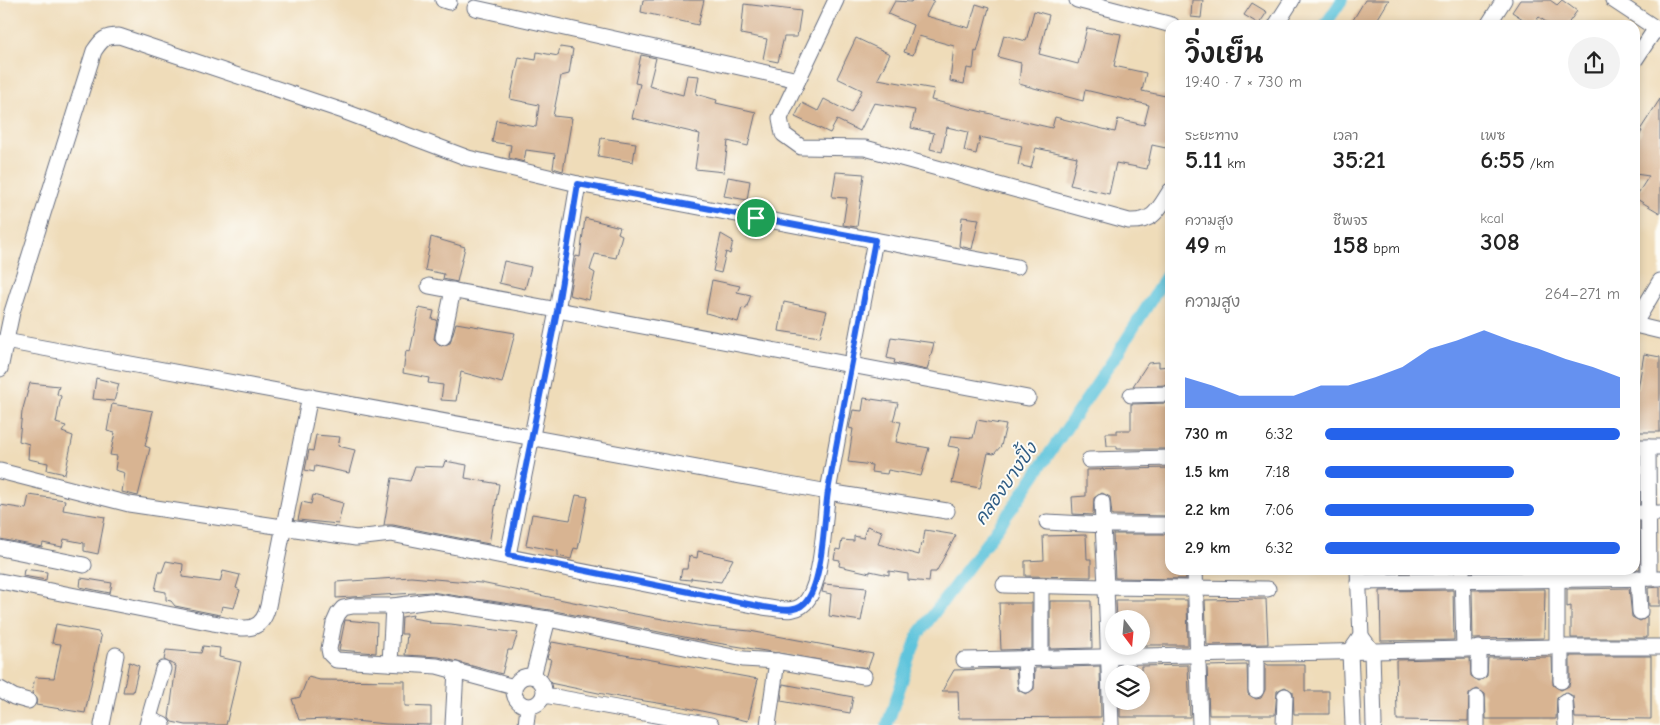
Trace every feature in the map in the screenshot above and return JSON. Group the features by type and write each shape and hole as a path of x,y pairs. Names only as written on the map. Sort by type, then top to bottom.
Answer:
{"street":[{"path":"836,0 780,118 783,134 801,147 865,148 1129,221 1143,221 1156,213 1165,199"},
{"path":"1077,0 1165,23"},
{"path":"1279,20 1292,0"},
{"path":"1491,20 1504,0"},
{"path":"1613,0 1658,30 1640,53"},
{"path":"475,8 798,80"},
{"path":"0,369 5,341 6,312 94,51 102,39 108,36 120,36 325,105 468,158 578,184 1017,267"},
{"path":"508,555 557,311 578,184"},
{"path":"0,471 129,504 356,538 390,534 508,555 763,607 790,610 800,608 809,598 816,581 828,492 875,240"},
{"path":"1640,315 1660,281"},
{"path":"429,286 1028,398"},
{"path":"443,337 453,290"},
{"path":"1640,325 1660,331"},
{"path":"5,341 828,492 947,511"},
{"path":"1131,395 1165,394"},
{"path":"0,581 213,623 246,628 258,626 265,619 310,396"},
{"path":"1640,612 1649,578 1648,447"},
{"path":"1089,460 1165,458"},
{"path":"1102,502 1107,610"},
{"path":"1047,522 1104,525 1165,525"},
{"path":"0,548 84,566"},
{"path":"1195,575 1200,725"},
{"path":"1374,725 1372,651 1361,636 1358,576 1462,575 1471,648 1479,672"},
{"path":"1557,575 1561,681"},
{"path":"1580,575 1649,578"},
{"path":"1004,585 1268,589"},
{"path":"1041,587 1041,658"},
{"path":"514,687 437,666 336,660 330,654 329,649 334,623 338,614 344,608 353,606 393,606 430,601 450,602 548,619 742,659 777,661 864,676"},
{"path":"390,663 393,606"},
{"path":"533,676 548,619"},
{"path":"1353,725 1350,652 1361,636"},
{"path":"964,660 1108,655 1198,656 1471,648 1660,647"},
{"path":"1256,654 1256,690"},
{"path":"102,725 116,655"},
{"path":"1108,655 1111,725"},
{"path":"1024,658 1026,686"},
{"path":"768,725 777,661"},
{"path":"163,669 148,722 163,725"},
{"path":"453,725 456,670"},
{"path":"514,687 523,677 533,676 542,682 544,695 541,701 528,707"},
{"path":"514,687 516,700 528,707"},
{"path":"0,689 14,697 28,700"},
{"path":"544,695 711,725"},
{"path":"1284,725 1285,696"},
{"path":"1477,698 1478,725"},
{"path":"1565,702 1566,725"},
{"path":"526,725 528,707"}],"building":[{"path":"643,0 704,0 698,25 641,12"},
{"path":"912,0 934,0 926,16 969,28 976,4 989,8 977,52 975,51 973,69 967,68 964,84 950,81 954,46 919,36 913,55 904,52 913,25 888,14 895,1 911,2"},
{"path":"1192,0 1203,0 1201,18 1191,17"},
{"path":"1365,0 1389,0 1377,20 1353,20"},
{"path":"1520,0 1550,0 1557,5 1562,0 1577,11 1571,20 1543,20 1539,17 1536,20 1524,20 1512,12"},
{"path":"1252,3 1267,12 1262,20 1252,20 1244,15"},
{"path":"744,4 801,11 797,37 784,37 778,62 763,59 767,39 741,34"},
{"path":"1034,11 1049,15 1039,54 1078,64 1087,28 1121,34 1114,66 1146,73 1142,91 1165,96 1165,148 1152,145 1147,169 1116,163 1109,194 1070,185 1077,157 1036,148 1031,168 1018,165 1022,146 980,137 976,154 964,151 968,132 947,127 942,152 930,149 934,133 911,128 915,110 874,103 860,131 837,120 830,133 795,117 802,103 818,111 824,99 851,113 862,90 837,78 856,38 890,54 878,79 934,89 931,100 1052,128 1055,117 1115,132 1118,119 1144,125 1149,105 1085,90 1083,101 1019,84 1021,63 998,57 1004,35 1026,41"},
{"path":"560,47 573,49 569,74 561,76 553,116 572,118 563,171 553,168 555,154 526,150 524,162 509,158 511,145 492,142 496,120 536,127 539,105 510,99 519,57 536,60 537,52 558,56"},
{"path":"641,55 656,58 649,86 683,95 687,75 699,76 696,94 717,100 716,103 756,112 748,146 728,141 724,172 695,169 700,134 632,118 640,84 635,83"},
{"path":"1660,99 1660,213 1640,201 1640,190 1649,176 1640,175 1640,134 1642,131 1640,130"},
{"path":"601,138 636,143 633,162 598,156"},
{"path":"836,172 864,174 857,227 843,225 847,198 832,197"},
{"path":"728,177 750,181 747,200 724,196"},
{"path":"962,217 979,219 972,249 959,246"},
{"path":"585,218 620,227 618,233 622,235 616,258 595,254 590,270 595,273 589,300 569,295 576,256 580,257"},
{"path":"721,234 733,241 730,254 726,252 721,273 713,271"},
{"path":"431,237 465,247 457,282 443,279 444,274 425,270"},
{"path":"504,261 531,267 525,289 499,283"},
{"path":"712,280 740,286 737,292 751,295 746,309 742,308 738,322 706,313"},
{"path":"784,302 827,311 820,337 779,331"},
{"path":"419,308 434,311 432,319 437,320 434,339 441,346 450,343 456,323 515,333 502,383 461,372 456,401 441,400 443,385 428,383 429,378 403,373 406,351 410,352"},
{"path":"891,337 934,343 927,370 894,363 895,360 887,358"},
{"path":"1644,354 1660,357 1660,432 1640,432 1640,377"},
{"path":"1159,362 1159,367 1165,366 1165,385 1133,386 1148,363"},
{"path":"96,378 119,384 114,401 93,399"},
{"path":"30,383 59,386 57,394 61,396 56,423 66,426 62,432 73,436 65,474 47,470 48,463 28,459 29,444 19,441 22,412"},
{"path":"864,398 898,403 893,421 901,422 896,442 929,448 921,476 888,470 887,474 871,472 872,465 848,462 853,429 849,428 853,410 862,411"},
{"path":"1165,403 1165,449 1117,449 1117,446 1107,446 1106,433 1117,433 1117,430 1131,430 1131,404"},
{"path":"112,404 153,411 145,446 150,448 138,496 122,492 125,473 115,470 117,456 110,455 115,433 107,431"},
{"path":"977,420 1006,425 1001,446 994,454 988,453 980,488 952,483 960,448 948,446 951,436 973,438"},
{"path":"316,435 340,437 338,446 355,450 349,473 315,466 314,472 305,470 309,450 313,451"},
{"path":"445,461 467,465 465,478 499,484 489,544 393,525 384,525 392,478 410,481 415,466 443,467"},
{"path":"1165,468 1165,516 1112,515 1110,497 1102,493 1094,498 1093,515 1073,514 1072,497 1086,496 1086,470"},
{"path":"29,495 65,500 63,510 105,517 98,554 84,551 84,543 64,539 62,547 43,543 42,547 0,539 0,505 26,509"},
{"path":"313,495 343,503 338,524 298,520 302,502 311,504"},
{"path":"576,495 588,497 578,549 574,548 571,559 558,556 558,551 526,545 532,514 570,520"},
{"path":"867,526 882,531 878,544 919,555 925,530 956,535 936,572 930,572 929,582 908,580 908,574 889,571 889,575 870,571 870,573 839,566 840,560 834,559 836,549 840,550 842,540 854,541 854,536 863,538"},
{"path":"1113,534 1165,534 1165,575 1186,575 1186,579 1115,578"},
{"path":"1086,535 1087,559 1091,559 1091,577 1025,576 1025,561 1044,560 1043,536"},
{"path":"698,551 733,559 721,582 691,578 691,580 680,579 682,569 687,569 689,556 697,558"},
{"path":"166,561 183,564 182,577 220,582 223,571 240,575 236,588 240,590 234,608 222,606 220,615 175,606 171,601 166,600 166,592 155,590 159,572 162,572"},
{"path":"24,569 47,572 46,580 23,576"},
{"path":"411,577 481,583 612,610 708,627 750,631 873,654 868,668 699,640 550,610 431,592 336,598 336,582"},
{"path":"81,578 112,583 110,593 80,587"},
{"path":"824,584 867,588 861,621 829,616 831,594 822,592"},
{"path":"1660,587 1660,606 1649,606 1648,588"},
{"path":"1629,588 1632,617 1640,621 1647,617 1647,638 1571,638 1571,606 1567,607 1567,589"},
{"path":"1545,589 1544,638 1473,639 1472,590"},
{"path":"1453,590 1454,640 1381,641 1380,591"},
{"path":"1266,599 1268,644 1207,645 1205,600"},
{"path":"1116,600 1187,600 1188,645 1150,645 1150,610 1117,610"},
{"path":"1050,601 1091,601 1092,648 1050,649"},
{"path":"999,603 1032,603 1032,649 1001,650"},
{"path":"413,615 412,618 430,621 429,623 518,633 512,650 508,650 502,674 439,657 405,655 407,634 401,634 402,617"},
{"path":"345,620 377,623 376,653 339,650"},
{"path":"56,624 98,632 101,637 85,713 36,705 37,698 32,693 35,677 54,678 61,644 52,643"},
{"path":"552,642 758,679 748,721 545,682 551,659 547,658"},
{"path":"203,646 220,648 219,657 241,662 226,725 186,725 172,722 169,718 176,666 164,660 166,650 201,653"},
{"path":"1570,656 1651,656 1651,719 1575,718 1573,696 1565,692 1557,697 1556,719 1486,719 1485,694 1477,689 1469,694 1468,721 1397,720 1396,660 1470,658 1471,676 1479,681 1487,676 1488,658 1552,657 1553,685 1561,690 1569,686"},
{"path":"129,662 139,666 133,692 123,692"},
{"path":"1265,663 1268,665 1305,665 1305,691 1329,691 1329,714 1294,714 1293,692 1285,687 1277,691 1275,715 1209,715 1207,666 1247,665 1248,694 1256,699 1261,698 1265,690"},
{"path":"1188,665 1190,717 1120,717 1120,710 1150,710 1150,666"},
{"path":"1100,666 1101,717 959,718 958,691 942,691 954,670 1016,668 1018,690 1026,694 1034,689 1035,668"},
{"path":"308,677 320,680 405,681 405,706 431,707 431,725 386,724 333,719 299,720 292,699 300,697"},
{"path":"783,684 853,697 850,713 781,701"}],"waterway":[{"name":"คลองบางปิ้ง","path":"1328,20 1342,0"},
{"name":"คลองบางปิ้ง","path":"887,725 918,635 1013,507 1119,351 1165,278"}],"route":[{"path":"578,184 756,218 875,240 828,492 816,581 809,598 800,608 790,610 763,607 508,555 557,311 578,184"}]}
